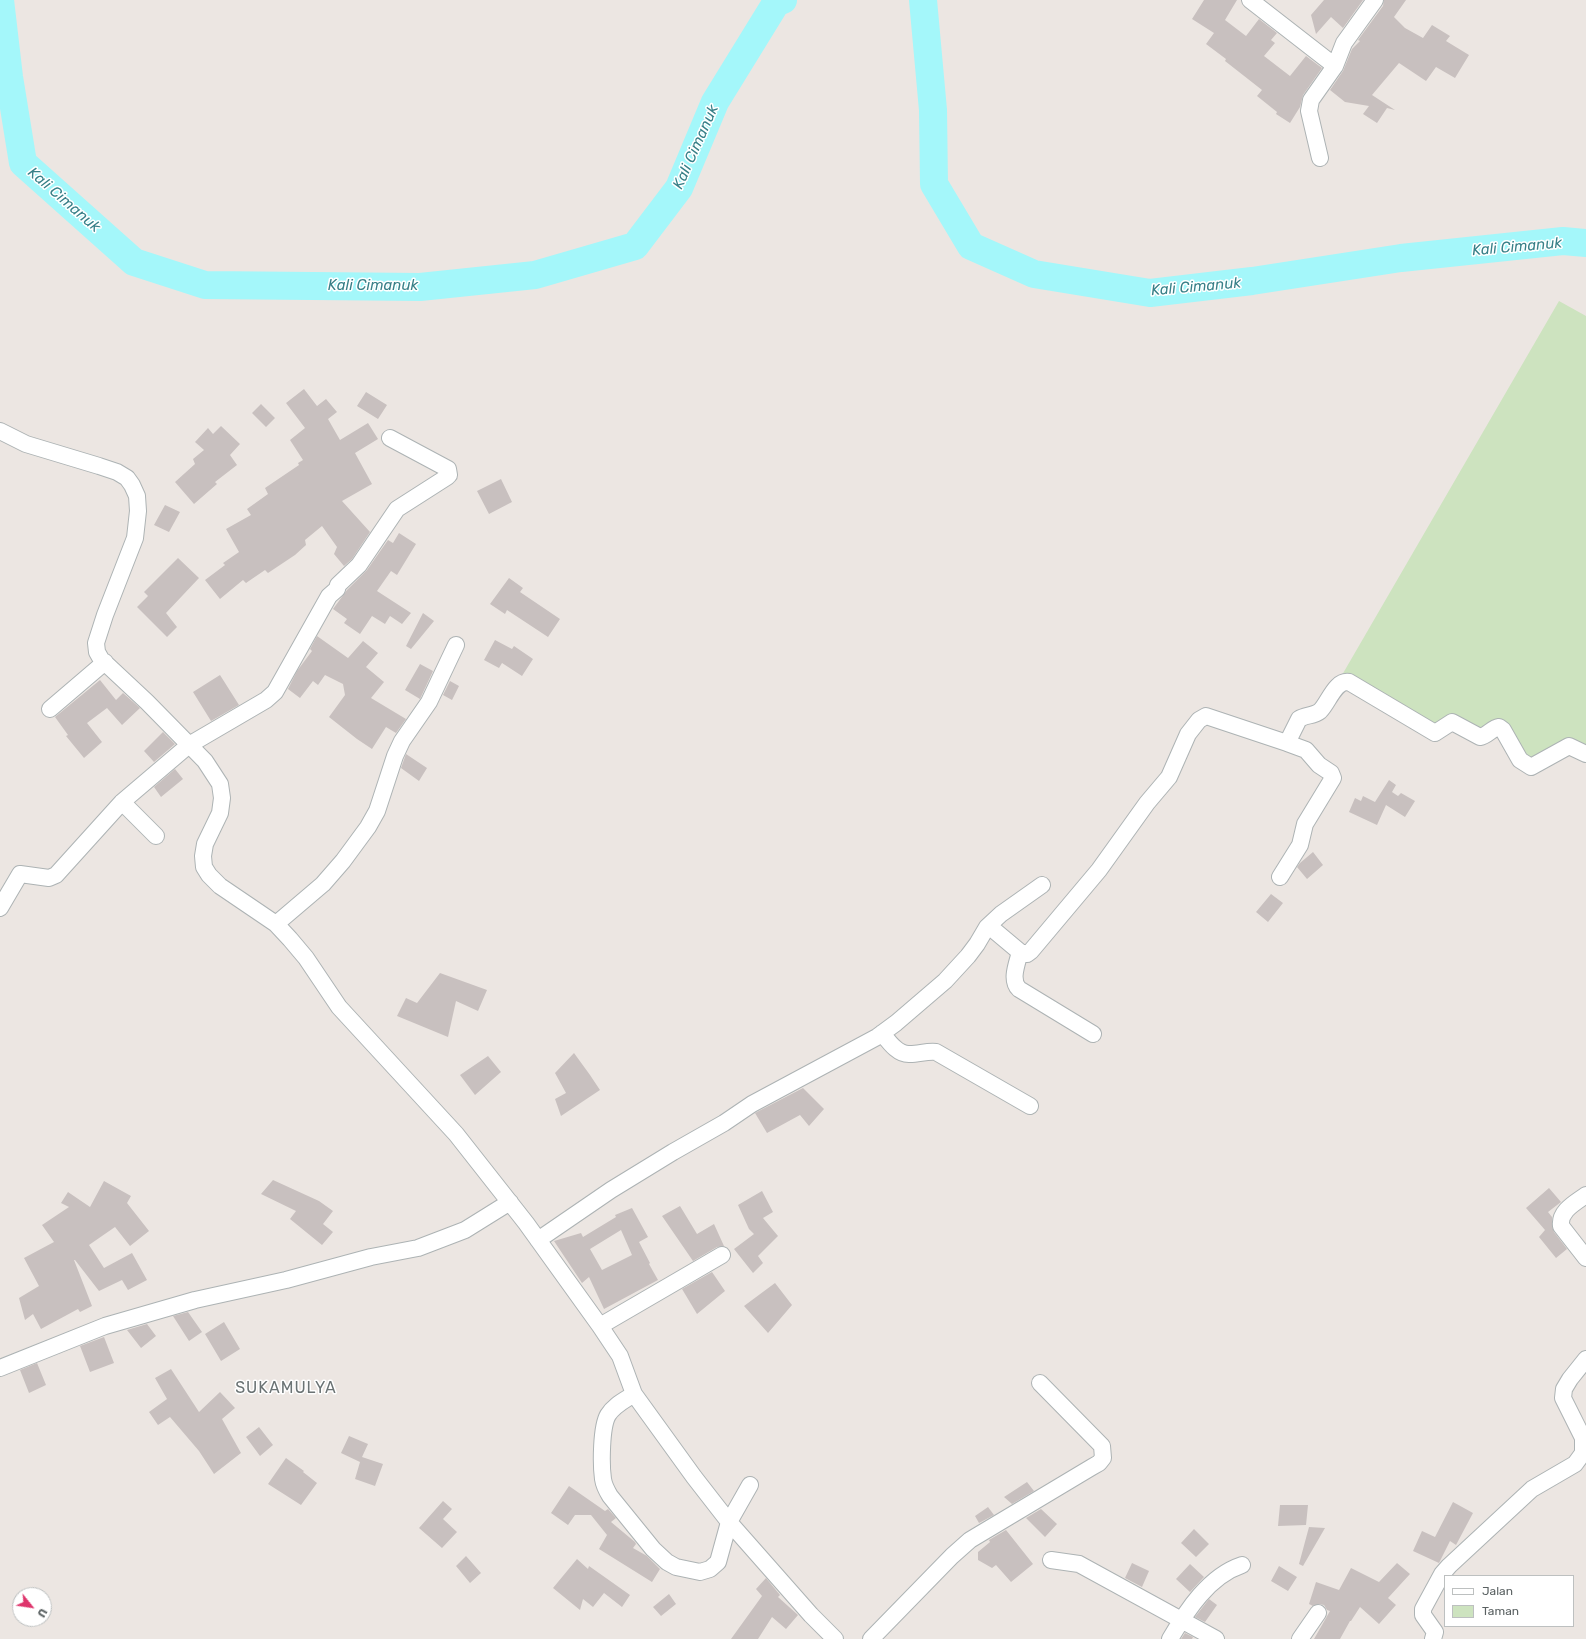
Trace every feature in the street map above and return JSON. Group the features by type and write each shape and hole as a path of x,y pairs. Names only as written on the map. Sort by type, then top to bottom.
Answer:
{"street":[{"path":"1250,0 1335,66"},
{"path":"1320,158 1310,112 1311,100 1335,66 1344,43 1375,0"},
{"path":"0,431 26,444 117,472 127,478 132,485 137,496 138,511 135,538 105,615 96,643 97,652 105,662 205,761 216,776 220,784 222,798 220,813 205,844 203,856 204,867 209,875 220,886 276,924 306,958 340,1007 456,1134 510,1202 600,1326 620,1356 634,1394 694,1477 729,1522 811,1615 835,1639"},
{"path":"0,908 20,874 49,878 56,875 122,802 189,745 266,700 274,692 329,596 337,590 338,586 359,565 397,509 447,478 449,474 448,470 390,438"},
{"path":"276,924 323,884 343,861 368,827 377,811 394,756 402,741 429,702 456,645"},
{"path":"50,709 105,662"},
{"path":"1287,743 1299,719 1318,712 1340,684 1349,682 1435,733 1452,722 1480,737 1483,737 1496,727 1499,727 1503,730 1520,760 1531,767 1568,746 1586,754"},
{"path":"989,926 1020,952 1027,954 1031,951 1099,870 1147,802 1169,777 1188,734 1202,717 1206,716 1306,750 1319,765 1331,773 1333,778 1305,824 1300,845 1280,877"},
{"path":"122,802 156,836"},
{"path":"538,1240 611,1190 724,1123 752,1104 811,1074 882,1033 945,981 968,956 989,926 1001,914 1042,885"},
{"path":"1020,952 1015,975 1016,986 1093,1034"},
{"path":"882,1033 904,1054 929,1051 936,1052 1030,1106"},
{"path":"1586,1195 1563,1213 1560,1222 1561,1226 1586,1258"},
{"path":"0,1368 105,1326 195,1300 286,1280 371,1257 418,1248 465,1230 510,1202"},
{"path":"600,1326 722,1255"},
{"path":"1433,1639 1434,1630 1423,1612 1424,1607 1445,1570 1532,1489 1575,1464 1584,1454 1583,1438 1563,1398 1564,1389 1586,1359"},
{"path":"871,1639 952,1556 970,1540 1092,1468 1103,1458 1102,1446 1040,1383"},
{"path":"634,1394 615,1407 608,1415 604,1424 603,1478 605,1488 610,1496 653,1549 667,1562 676,1567 700,1572 710,1569 718,1562 729,1522 750,1485"},
{"path":"1051,1560 1078,1564 1216,1639"},
{"path":"1170,1639 1181,1620 1207,1588 1221,1575 1232,1568 1242,1565"},
{"path":"1300,1639 1318,1613"}],"green space":[{"path":"1559,301 1586,316 1586,747 1531,761 1501,720 1480,732 1434,727 1342,675"}],"building":[{"path":"1204,0 1237,0 1225,20 1246,36 1259,19 1277,33 1271,40 1275,43 1264,56 1290,76 1306,56 1322,68 1303,95 1300,107 1290,123 1276,114 1277,112 1257,96 1262,90 1206,44 1214,33 1192,19"},
{"path":"1324,0 1363,0 1343,28 1331,17 1316,34 1311,15"},
{"path":"1384,0 1406,0 1394,17 1405,28 1423,38 1432,25 1450,36 1446,41 1469,55 1455,78 1436,67 1426,81 1399,63 1372,95 1395,110 1387,108 1377,123 1363,114 1369,106 1345,102 1330,90 1343,71 1352,49 1360,41 1358,40 1383,6"},
{"path":"304,389 317,406 326,399 337,412 328,419 340,440 368,423 378,439 355,453 372,484 342,501 370,532 352,559 344,566 334,554 337,547 322,526 305,540 306,545 295,555 268,573 265,570 246,583 243,580 220,599 205,580 225,565 223,563 239,552 226,529 251,515 247,509 268,494 265,488 299,465 298,463 303,460 290,440 305,428 286,403"},
{"path":"366,392 387,405 378,419 357,406"},
{"path":"261,404 275,418 266,427 252,413"},
{"path":"221,426 240,444 230,455 237,465 215,482 217,484 194,504 175,482 195,464 193,459 204,450 195,442 208,428 213,434"},
{"path":"501,479 512,502 489,514 477,491"},
{"path":"165,505 180,512 169,532 154,525"},
{"path":"399,533 416,544 397,575 391,571 377,591 411,613 402,624 390,616 385,624 372,616 360,634 344,623 347,619 333,609 347,590 367,570 388,540 393,543"},
{"path":"178,558 199,578 166,613 177,627 167,637 137,607 148,596 144,592"},
{"path":"509,578 523,588 520,592 560,619 548,637 507,610 505,614 490,604"},
{"path":"423,613 434,621 411,649 406,646"},
{"path":"317,636 348,658 363,641 378,653 366,667 384,682 371,698 406,719 396,733 386,727 372,749 329,717 345,695 343,684 325,675 318,685 313,681 300,698 288,689 297,671 312,651 310,649"},
{"path":"495,640 512,649 514,646 533,659 522,676 502,663 499,668 484,660"},
{"path":"420,664 433,671 420,699 405,690"},
{"path":"220,675 239,705 211,721 193,692"},
{"path":"100,680 116,700 123,693 140,708 122,725 107,708 87,723 102,742 84,758 66,736 68,735 55,717"},
{"path":"450,681 459,686 452,700 443,695"},
{"path":"163,732 175,744 154,762 144,751"},
{"path":"406,754 427,768 419,781 401,768"},
{"path":"175,769 183,779 161,797 154,787"},
{"path":"1389,780 1396,785 1392,792 1398,796 1401,793 1415,801 1405,817 1386,805 1377,825 1349,812 1355,798 1361,801 1363,796 1375,802"},
{"path":"1313,852 1323,865 1307,879 1297,867"},
{"path":"1271,894 1283,903 1268,922 1256,912"},
{"path":"440,973 487,990 478,1011 456,1001 448,1037 397,1016 406,998 417,1003"},
{"path":"574,1053 600,1090 561,1116 555,1099 566,1093 555,1073"},
{"path":"488,1056 501,1072 475,1095 460,1075"},
{"path":"803,1088 824,1109 809,1126 800,1115 767,1133 755,1113"},
{"path":"273,1180 319,1201 333,1211 323,1224 333,1232 322,1245 290,1219 296,1211 261,1194"},
{"path":"104,1181 131,1196 127,1203 149,1231 130,1246 115,1227 89,1245 104,1268 132,1253 147,1280 128,1290 122,1280 99,1291 74,1260 92,1306 80,1312 78,1309 41,1329 33,1314 25,1320 19,1298 39,1286 24,1258 54,1242 42,1225 69,1207 61,1203 68,1192 90,1207"},
{"path":"1549,1188 1561,1202 1548,1212 1552,1217 1552,1226 1554,1232 1567,1249 1556,1258 1539,1237 1545,1230 1526,1208"},
{"path":"762,1191 773,1212 763,1218 778,1236 758,1256 763,1263 753,1273 734,1249 754,1234 749,1229 738,1205"},
{"path":"680,1206 697,1234 714,1224 724,1246 717,1247 693,1261 662,1216"},
{"path":"632,1208 648,1237 639,1242 658,1280 604,1309 589,1277 582,1283 554,1241 581,1233 583,1237 616,1217 615,1215","holes":["621,1230 632,1255 602,1270 590,1249"]},
{"path":"712,1272 725,1291 697,1314 682,1289"},
{"path":"775,1283 792,1305 768,1333 744,1306"},
{"path":"188,1312 202,1332 189,1341 173,1316"},
{"path":"224,1322 240,1349 221,1361 205,1334"},
{"path":"147,1324 156,1336 141,1348 127,1330"},
{"path":"104,1337 114,1363 90,1372 80,1346"},
{"path":"37,1363 46,1385 29,1393 20,1370"},
{"path":"171,1369 199,1412 220,1392 235,1408 222,1419 241,1453 214,1474 199,1451 170,1417 158,1425 149,1412 167,1399 155,1378"},
{"path":"259,1427 273,1445 260,1456 246,1437"},
{"path":"349,1436 368,1444 362,1457 383,1464 375,1486 355,1479 360,1462 341,1453"},
{"path":"286,1458 317,1483 301,1505 268,1484"},
{"path":"1027,1482 1034,1491 1012,1504 1004,1497"},
{"path":"569,1486 605,1511 608,1509 616,1518 611,1522 635,1542 636,1544 633,1548 647,1556 660,1569 652,1582 599,1549 607,1535 591,1515 575,1515 568,1525 551,1513"},
{"path":"443,1501 452,1509 443,1519 457,1532 442,1548 419,1528"},
{"path":"1453,1502 1473,1513 1456,1545 1450,1541 1439,1563 1413,1551 1422,1531 1435,1537"},
{"path":"1280,1505 1308,1505 1306,1525 1278,1526"},
{"path":"988,1507 994,1515 979,1523 975,1516"},
{"path":"1041,1509 1057,1524 1045,1537 1026,1518"},
{"path":"1309,1527 1325,1528 1303,1566 1299,1564"},
{"path":"1194,1529 1209,1544 1196,1557 1181,1543"},
{"path":"1006,1530 1033,1564 1011,1582 996,1565 992,1568 978,1560 978,1552 990,1542 989,1540"},
{"path":"466,1556 481,1573 470,1583 456,1566"},
{"path":"577,1559 588,1569 589,1566 630,1595 622,1607 604,1593 593,1607 583,1599 580,1610 553,1588"},
{"path":"1132,1563 1149,1571 1142,1587 1125,1578"},
{"path":"1397,1563 1410,1574 1388,1598 1396,1605 1379,1624 1360,1607 1340,1639 1314,1639 1330,1611 1327,1610 1324,1605 1319,1604 1313,1606 1309,1604 1316,1582 1339,1590 1351,1568 1379,1582"},
{"path":"1190,1564 1204,1577 1190,1592 1176,1579"},
{"path":"1279,1566 1297,1577 1288,1591 1271,1581"},
{"path":"766,1578 780,1595 778,1597 798,1615 786,1629 772,1617 758,1639 731,1639 762,1596 756,1589"},
{"path":"669,1594 676,1604 661,1616 653,1607"},
{"path":"1209,1599 1217,1605 1205,1622 1195,1617"},
{"path":"1185,1633 1193,1637 1192,1639 1181,1639"}],"waterway":[{"name":"Kali Cimanuk","path":"0,0 9,77 23,163 134,262 205,285 420,287 535,275 635,246 679,188 715,102 776,3 783,0"},
{"name":"Kali Cimanuk","path":"923,0 933,110 934,184 971,246 1034,274 1150,293 1252,281 1401,258 1563,241 1586,243"}],"district":[{"name":"SUKAMULYA","path":"286,1388"}]}
